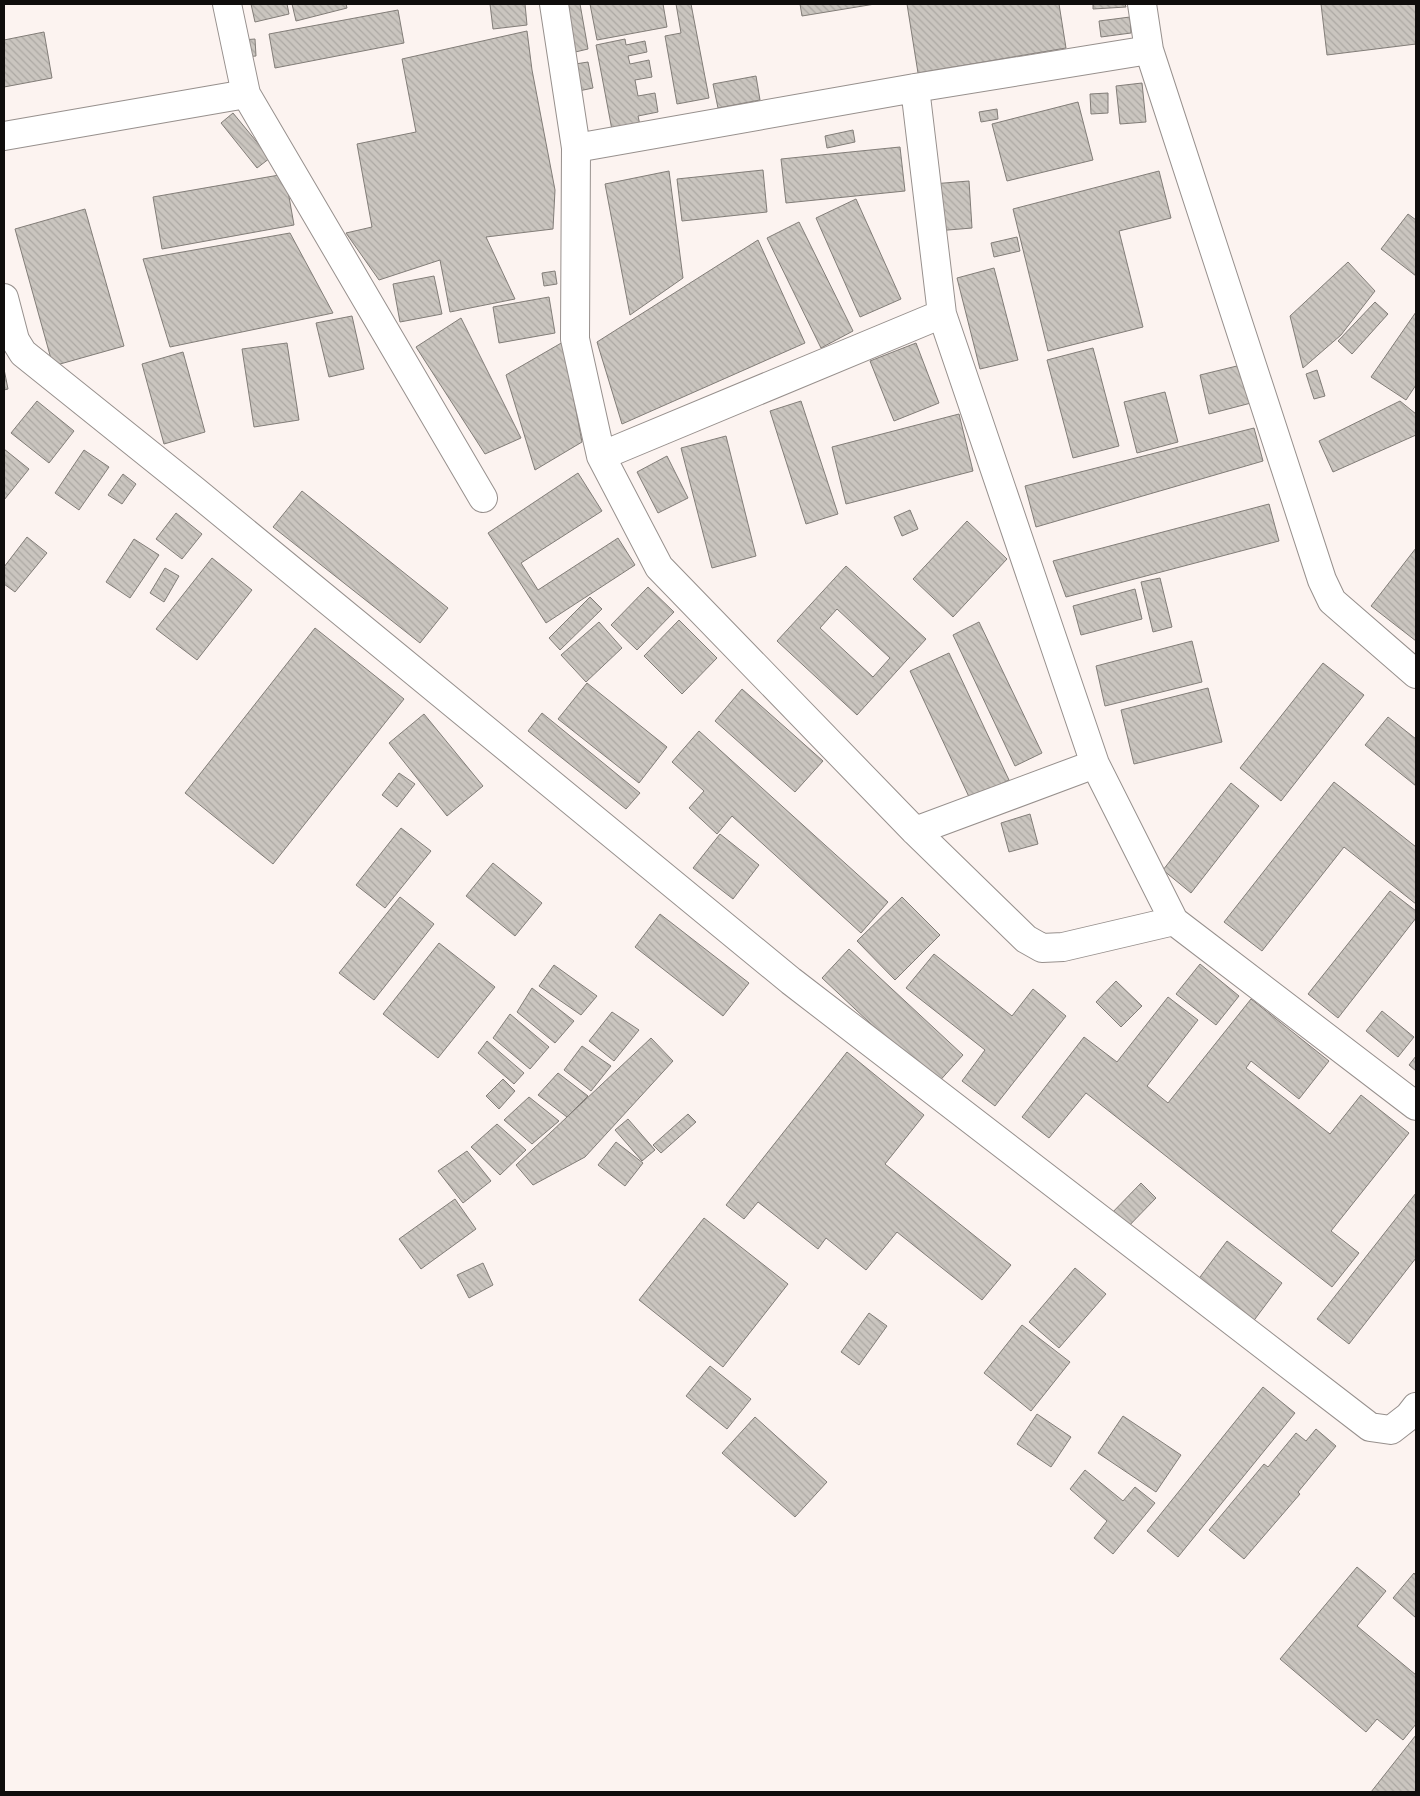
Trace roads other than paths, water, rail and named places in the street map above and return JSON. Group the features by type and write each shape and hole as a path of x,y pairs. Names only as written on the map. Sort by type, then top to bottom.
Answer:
{"street":[{"path":"228,4 246,94 483,498"},
{"path":"554,4 576,148 575,339 602,456 659,567 915,832 1026,939 1042,948 1063,947 1174,921"},
{"path":"1142,4 1149,50 1322,580 1332,601 1416,674"},
{"path":"576,148 915,88 1149,50"},
{"path":"915,88 942,314 1095,764 1174,921 1416,1106"},
{"path":"4,136 246,94"},
{"path":"4,298 15,340 23,353 791,981 1370,1427 1391,1430 1409,1416 1416,1407"},
{"path":"602,456 942,314"},
{"path":"915,832 1095,764"}]}
